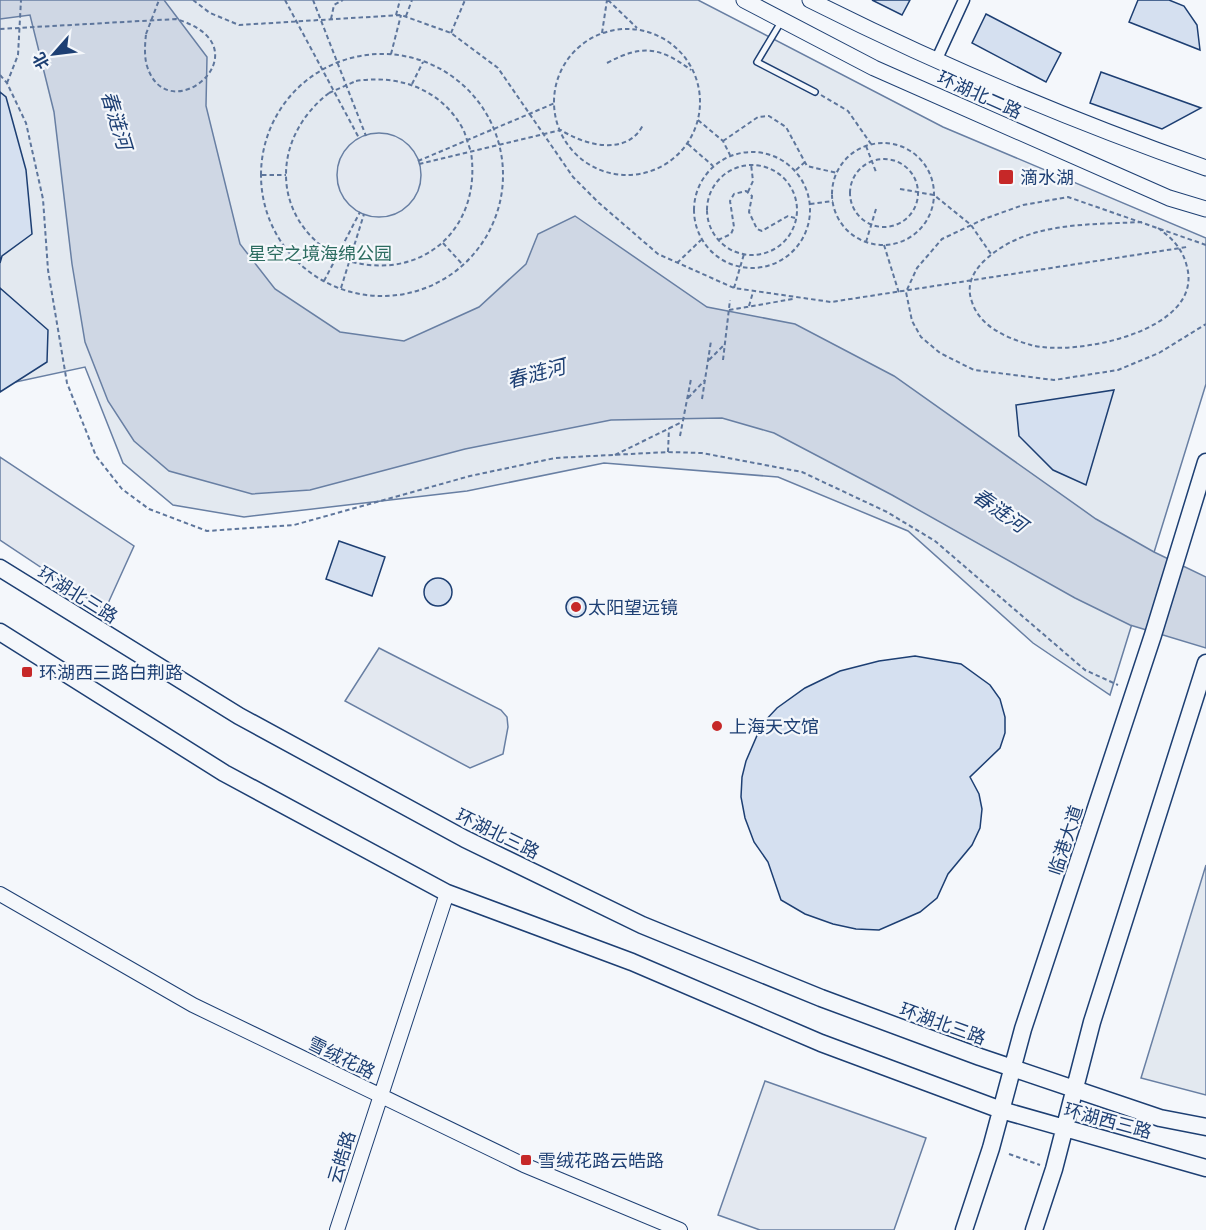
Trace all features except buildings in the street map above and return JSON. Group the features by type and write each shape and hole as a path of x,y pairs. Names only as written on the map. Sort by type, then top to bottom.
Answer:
{"main road":[{"name":"环湖北二路","path":"744,0 874,68 1169,198 1206,209"},
{"name":"环湖北二路","path":"810,0 936,61 1037,105 1206,168"},
{"name":"临港大道","path":"964,1230 1001,1110 1011,1068 1153,634 1206,462"},
{"name":"环湖北三路","path":"0,568 239,716 465,839 642,925 821,998 1011,1068"},
{"path":"0,632 224,773 447,893 632,962 821,1043 1001,1110"},
{"path":"1034,1230 1075,1090 1092,1022 1206,663"},
{"name":"环湖西三路","path":"1011,1068 1160,1118 1206,1127"},
{"name":"环湖西三路","path":"1001,1110 1206,1168"}],"street":[{"path":"936,61 964,0"},
{"name":"云皓路","path":"337,1230 447,893"},
{"name":"雪绒花路","path":"0,894 194,1005 524,1165 680,1230"}],"lane":[{"path":"782,20 757,62 815,92"}],"path":[{"path":"8,83 18,55 22,18 21,0"},
{"path":"0,29 176,19 199,28 207,35 214,55 209,76 192,89 170,90 151,76 146,64 146,34 159,0"},
{"path":"193,0 210,13 239,25 401,15 451,33 498,68 573,177 599,203 658,254 734,288 831,302 1187,247"},
{"path":"285,0 359,138"},
{"path":"313,0 366,136"},
{"path":"332,19 334,5 343,0"},
{"path":"396,15 400,0"},
{"path":"405,16 412,0"},
{"path":"451,33 465,0"},
{"path":"607,0 639,30"},
{"path":"602,34 607,0"},
{"path":"391,54 401,15"},
{"path":"611,30 639,30 660,36 680,51 694,72 700,96 698,120 688,143 670,161 648,172 625,175 602,171 582,159 566,142 557,121 555,102 559,75 571,55 589,39 611,30"},
{"path":"607,63 626,53 641,50 669,54 694,72"},
{"path":"391,54 423,62 446,72 461,84 486,114 494,129 503,169 499,208 483,243 463,265 437,283 398,295 378,296 341,288 324,281 303,266 278,234 269,216 262,175 263,155 277,116 301,85 322,70 338,63 362,56 391,54"},
{"path":"412,84 423,62"},
{"path":"0,75 8,83 26,123 43,199 48,270 67,383 96,456 122,489 149,509 207,531 294,525 470,476 555,458 668,452 702,453 802,472 886,512 935,541 1084,670 1118,685"},
{"path":"386,79 412,84 441,101 464,131 471,152 473,182 470,197 458,225 443,242 425,255 397,265 374,266 352,262 333,254 313,239 299,220 290,200 286,175 287,155 298,126 328,93 356,81 386,79"},
{"path":"815,92 848,111 871,144"},
{"path":"555,102 418,162 561,130 580,142 603,146 629,140 643,125"},
{"path":"723,141 758,117 769,116 786,127 807,166 837,173"},
{"path":"698,120 723,141 730,155"},
{"path":"688,143 713,166"},
{"path":"871,144 896,145 918,157 928,170 934,195 928,218 919,231 905,241 884,245 856,238 843,226 835,211 832,194 837,173 843,162 855,151 871,144"},
{"path":"866,146 876,172"},
{"path":"748,151 766,153 783,160 795,171 807,189 810,204 808,226 801,243 788,256 772,266 752,269 732,266 715,255 701,240 694,221 694,201 700,182 713,166 730,155 748,151"},
{"path":"887,159 907,168 914,177 918,192 914,209 908,218 887,227 872,224 857,214 850,193 857,172 872,162 887,159"},
{"path":"795,171 805,162"},
{"path":"748,192 753,181 751,164"},
{"path":"751,164 766,167 779,174 789,185 795,199 795,218 785,240 773,249 759,254 744,254 730,249 718,240 707,213 708,199 714,185 724,174 736,167 751,164"},
{"path":"262,175 286,175"},
{"path":"900,189 934,195 971,225 991,254"},
{"path":"748,192 752,196 749,212 757,229 762,231 788,216 795,218"},
{"path":"718,240 728,237 734,227 730,206 734,194 748,192"},
{"path":"1206,245 1068,197 1023,205 942,239 917,268 906,292 912,321 921,337 940,353 974,370 1054,380 1118,370 1159,353 1206,324"},
{"path":"810,204 833,201"},
{"path":"866,242 876,208"},
{"path":"324,281 360,212"},
{"path":"341,288 364,214"},
{"path":"1145,222 1064,226 1025,235 991,254 976,268 970,281 969,294 975,311 1007,338 1038,347 1078,346 1126,337 1150,327 1175,310 1185,296 1190,276 1180,248 1156,226"},
{"path":"677,263 701,240"},
{"path":"443,242 463,265"},
{"path":"884,245 899,293"},
{"path":"734,288 744,254"},
{"path":"748,308 753,292"},
{"path":"729,310 762,306 796,298"},
{"path":"723,360 730,300"},
{"path":"702,399 711,341"},
{"path":"708,363 711,355 725,344"},
{"path":"680,436 691,379"},
{"path":"687,400 705,380"},
{"path":"612,456 682,422"},
{"path":"668,452 666,438 669,428"},
{"path":"1009,1154 1041,1165"}],"green space":[{"name":"星空之境海绵公园","path":"0,0 698,0 943,127 1206,238 1206,384 1110,695 1033,643 908,531 778,477 604,463 467,491 244,517 173,505 123,463 85,367 11,383 0,380"},
{"path":"1206,865 1206,1095 1141,1078"}],"shaded area":[{"path":"379,133 402,140 414,152 421,175 414,198 402,210 379,217 356,210 344,198 337,175 344,152 356,140"},
{"path":"0,457 134,546 105,610 0,540"},
{"path":"379,648 501,710 507,717 508,727 503,754 470,768 345,701"},
{"path":"765,1081 926,1138 894,1230 760,1230 718,1215"}],"water":[{"name":"春涟河","path":"0,0 164,0 207,57 206,106 240,244 275,289 340,332 404,341 479,307 526,264 538,234 575,216 707,307 795,324 894,376 1096,519 1154,552 1206,577 1206,648 1130,625 1075,598 892,495 774,433 722,418 611,420 465,449 310,490 252,494 169,471 134,441 108,401 85,342 72,264 54,112 30,15 0,19"}],"place":[{"name":"滴水湖","path":"1006,177"},
{"name":"太阳望远镜","path":"576,607"},
{"name":"环湖西三路白荆路","path":"27,672"},
{"name":"上海天文馆","path":"717,726"},
{"name":"雪绒花路云皓路","path":"526,1160"}]}
